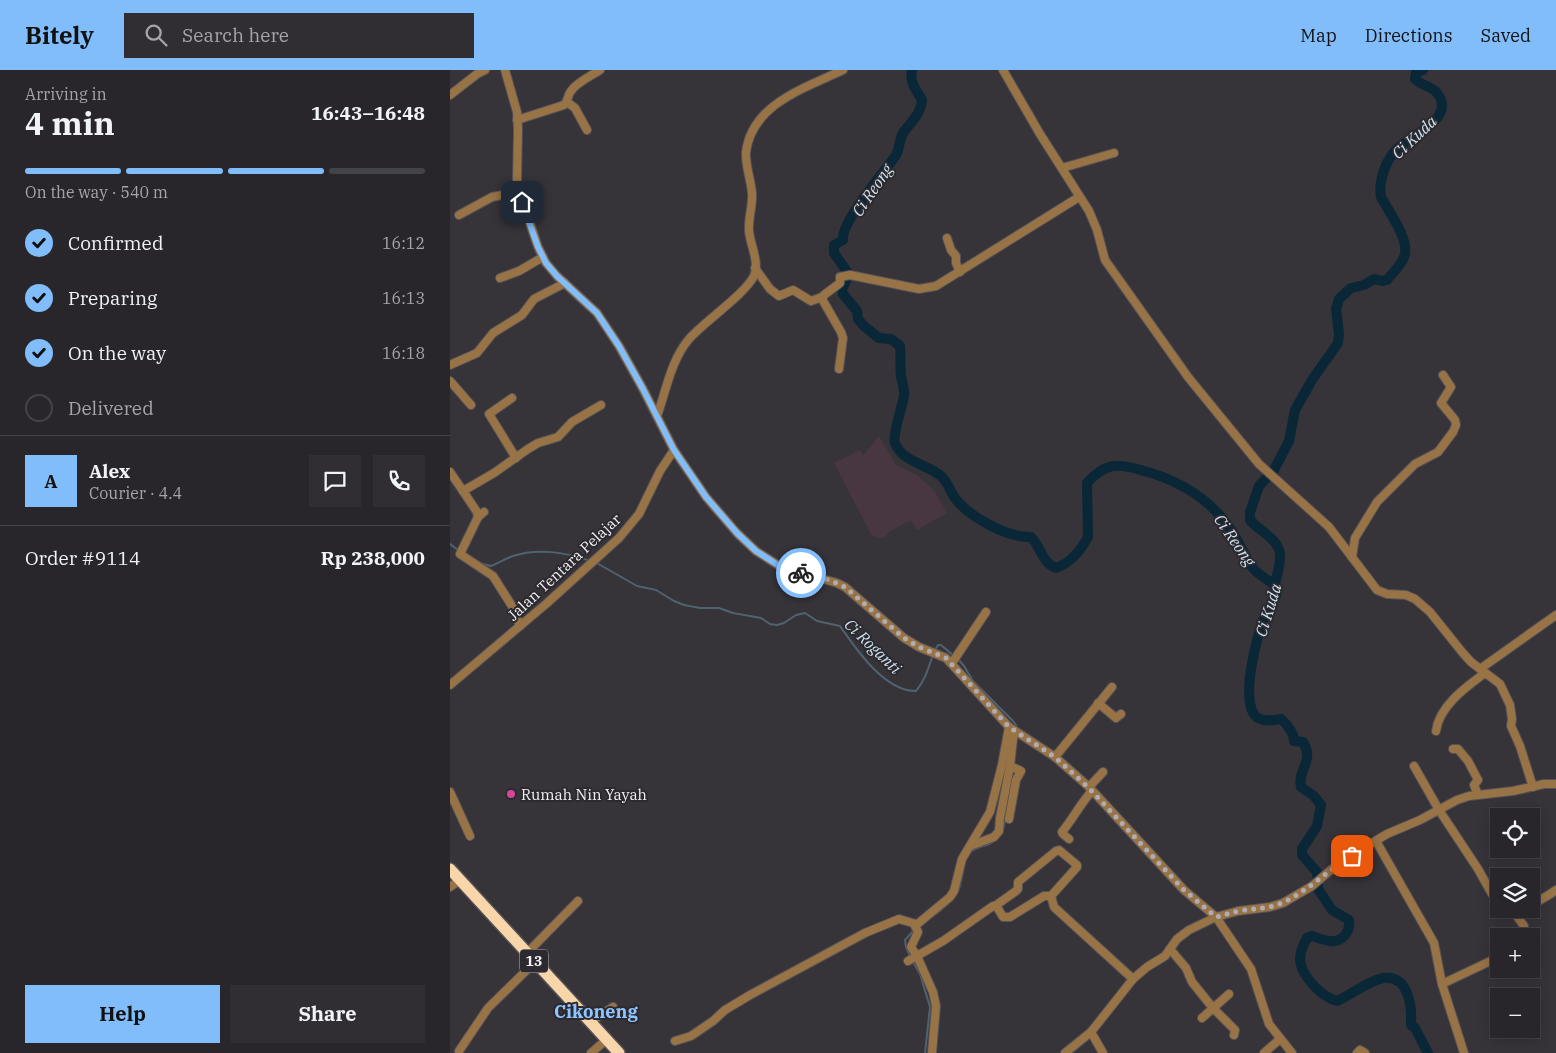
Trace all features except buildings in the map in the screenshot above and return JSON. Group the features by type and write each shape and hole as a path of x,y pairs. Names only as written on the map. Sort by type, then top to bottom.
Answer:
{"highway":[{"name":"13","path":"450,869 590,1022 611,1048"}],"street":[{"path":"450,95 485,70"},
{"path":"505,70 515,103 517,120 516,180 543,257 565,283 597,313 619,346 674,450 706,497 737,533 756,551 781,567 845,587 904,638 946,658 955,659 1014,730 1055,757 1091,789 1184,890 1216,917 1251,969 1266,1018 1292,1053"},
{"path":"517,120 564,105 567,102 569,93 576,86 600,70"},
{"path":"842,70 801,90 763,114 753,130 746,154 752,194 749,232 755,268 770,289 779,296 793,290 811,301 822,297 840,283 840,277 848,275 919,289 936,286 1079,197"},
{"path":"1003,70 1040,134 1089,210 1105,260 1188,376 1230,430 1265,470 1321,519 1381,592 1406,595 1415,600 1430,612 1462,652 1482,671 1500,684 1507,696 1511,712 1510,726 1520,746 1533,787"},
{"path":"567,102 575,108 587,130"},
{"path":"1062,168 1114,153"},
{"path":"459,215 492,197 519,192"},
{"path":"947,238 951,250 956,256 956,263 960,272"},
{"path":"500,278 519,271 543,257"},
{"path":"657,416 683,346 750,282 755,268"},
{"path":"450,365 477,353 493,333 522,315 534,299 565,283"},
{"path":"822,297 843,338 839,369"},
{"path":"1352,557 1355,538 1377,502 1415,464 1438,452 1453,432 1456,424 1455,420 1442,403 1451,387 1443,375"},
{"path":"450,381 471,405"},
{"path":"512,398 489,414 516,458"},
{"path":"463,491 494,473 538,443 558,437 572,422 601,405"},
{"name":"Jalan Tentara Pelajar","path":"450,685 619,538 638,514 660,471 674,450"},
{"path":"450,472 481,515 461,551 464,558 493,576 512,606 520,626"},
{"path":"955,659 986,612"},
{"path":"1436,731 1437,725 1448,705 1482,671 1556,615"},
{"path":"1055,757 1112,687"},
{"path":"1098,703 1116,718 1121,714"},
{"path":"1006,815 1014,730"},
{"path":"932,1053 936,1011 935,999 913,958 911,946 916,927 953,894 960,862 991,808 1002,765 1014,730"},
{"path":"1453,749 1458,749 1473,769 1478,780 1474,785 1478,795"},
{"path":"1414,766 1439,810 1490,890"},
{"path":"970,846 999,831 1006,815 1016,780 1021,771 1012,767"},
{"path":"1069,839 1062,832 1103,772"},
{"path":"1065,1053 1091,1032 1133,979 1147,967 1160,960 1177,940 1189,930 1216,917 1238,911 1270,907 1283,902 1312,886 1332,869 1376,841 1457,800 1478,795 1513,792 1556,784"},
{"path":"450,792 470,836"},
{"path":"1376,841 1434,943 1442,984 1464,1053"},
{"path":"913,958 943,941 1016,891 1018,889 1018,882 1056,851 1059,850 1077,865 1051,896 1044,896 1010,917 1003,917 995,906"},
{"path":"450,887 460,880"},
{"path":"1540,900 1556,890"},
{"path":"1051,896 1054,907 1133,979"},
{"path":"527,953 578,901"},
{"path":"675,1041 690,1036 713,1021 724,1010 869,930 899,919 916,927"},
{"path":"1170,949 1188,971 1192,982 1213,1008 1235,1030 1234,1035"},
{"path":"1442,984 1490,961"},
{"path":"459,1050 488,1008 535,962"},
{"path":"1202,1018 1229,994"},
{"path":"590,1022 613,1007"},
{"path":"1091,1032 1103,1053"},
{"path":"1264,1053 1280,1039"},
{"path":"590,1053 611,1048"},
{"path":"1357,1053 1360,1050 1365,1053"}],"shaded area":[{"path":"879,436 896,465 917,475 934,490 947,513 917,530 911,520 889,532 884,538 872,536 834,463 860,450 863,456"}],"waterway":[{"name":"Ci Reong","path":"912,70 912,82 922,100 920,110 903,133 896,155 864,197 849,221 843,240 834,245 834,253 848,273 842,289 843,294 857,311 858,319 879,338 891,339 900,346 901,376 904,393 894,439 898,449 909,459 941,476 961,505 979,519 1011,534 1031,537 1045,559 1051,566 1056,568 1075,556 1088,537 1087,483 1093,476 1111,466 1125,466 1166,478 1201,498 1221,516 1252,567 1275,585"},
{"name":"Ci Kuda","path":"1423,70 1416,73 1415,79 1437,93 1442,102 1441,110 1437,118 1430,125 1398,148 1390,158 1382,177 1380,191 1381,197 1404,240 1404,258 1387,280 1374,279 1364,285 1351,288 1339,299 1336,309 1339,334 1338,343 1312,380 1295,410 1289,441 1274,470 1259,486 1250,512 1250,520 1276,543 1279,548 1280,557 1275,584 1276,595 1265,616 1258,638 1249,685 1252,711 1258,718 1267,720 1281,719 1290,729 1294,741 1303,742 1306,749 1307,760 1301,775 1301,787 1314,796 1321,805 1317,826 1302,849 1302,855 1317,872 1318,889 1332,910 1349,920 1349,926 1345,935 1338,940 1330,941 1312,936 1307,938 1301,954 1300,962 1303,970 1320,992 1337,1001 1383,978 1392,978 1398,981 1404,986 1407,993 1411,1010 1411,1025 1415,1028 1428,1053"},
{"name":"Ci Roganti","path":"450,544 458,550"},
{"name":"Ci Roganti","path":"479,563 491,566 513,556 532,552 561,553 590,561"},
{"name":"Ci Roganti","path":"595,562 637,586 656,590 684,605 700,608 719,608 733,613 761,618 770,624 777,625 796,615 805,613 817,621 840,626 872,668 893,684 904,689 916,691 924,678 933,655"},
{"name":"Ci Roganti","path":"935,650 938,645 941,645 954,656"},
{"name":"Ci Roganti","path":"958,659 973,681 1013,721 1016,729"},
{"name":"Ci Roganti","path":"969,853 991,843 1000,835 1005,823 1008,796"},
{"name":"Ci Roganti","path":"936,914 958,892 963,871"},
{"name":"Ci Roganti","path":"910,956 905,940 914,930"},
{"name":"Ci Roganti","path":"912,960 920,974 930,1007 925,1053"}],"way so far":[{"path":"801,573 829,580 845,587 904,638 919,647 946,658 1009,727 1055,757 1089,788 1184,890 1216,917 1238,911 1270,907 1283,902 1312,886 1339,863 1352,856"}],"place":[{"name":"Rumah Nin Yayah","path":"511,794"}],"district":[{"name":"Cikoneng","path":"596,1011"}],"route":[{"path":"522,202 532,224 538,247 546,263 557,276 597,313 619,346 674,450 706,497 737,533 756,551 781,567 801,573"}]}
